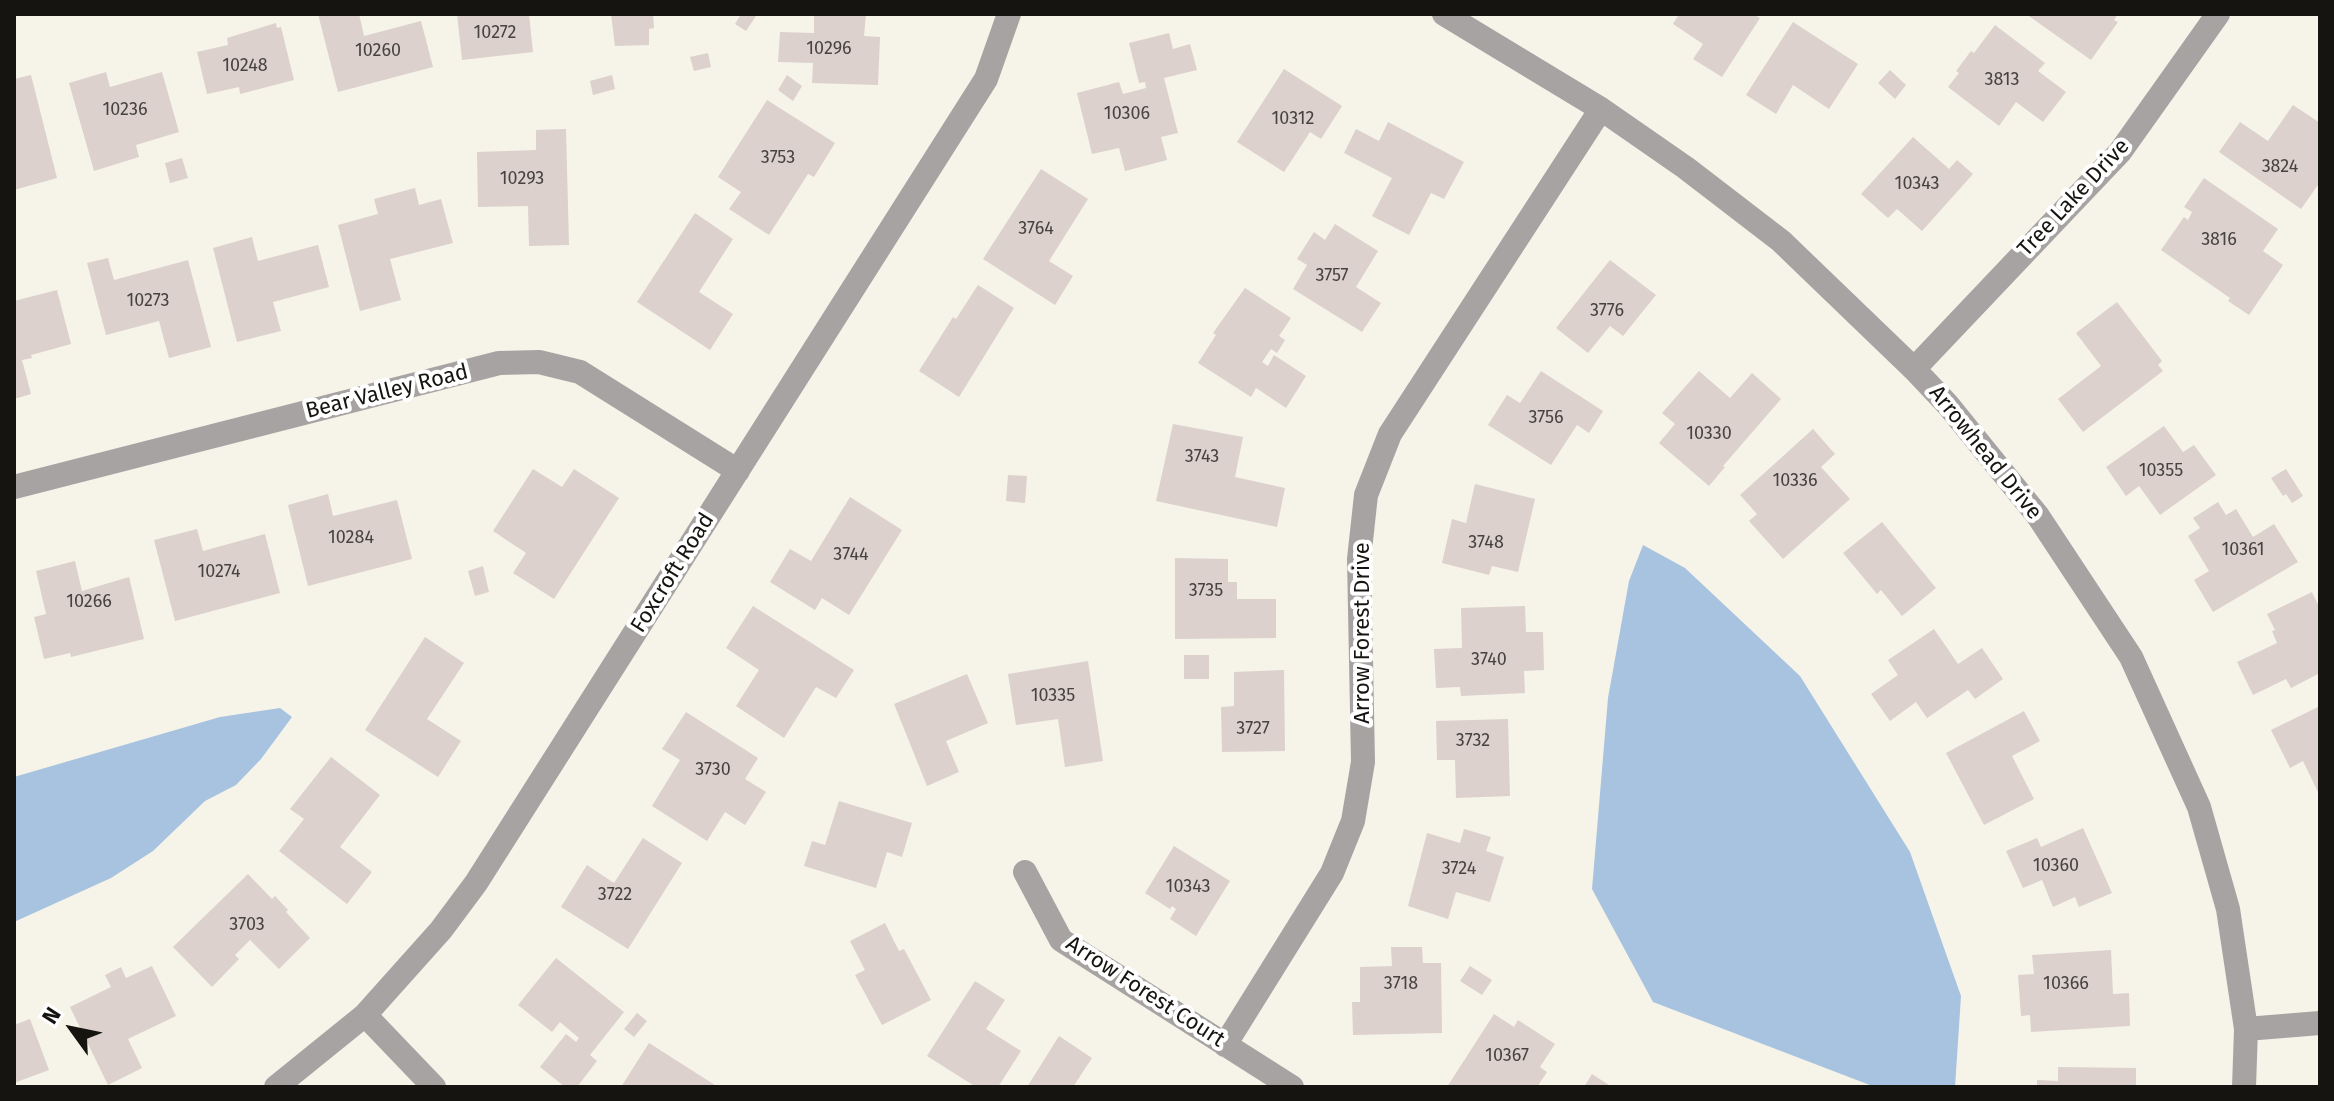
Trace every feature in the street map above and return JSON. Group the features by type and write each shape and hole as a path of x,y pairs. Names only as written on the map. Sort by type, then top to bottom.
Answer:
{"street":[{"name":"Foxcroft Road","path":"276,1087 365,1015 441,930 476,883 986,79 1009,14"},
{"name":"Arrowhead Drive","path":"1444,14 1601,109 1686,168 1781,241 1948,405 2038,516 2131,657 2199,807 2228,909 2246,1029 2244,1087"},
{"name":"Tree Lake Drive","path":"1914,369 2120,152 2218,14"},
{"name":"Arrow Forest Drive","path":"1225,1045 1332,873 1353,821 1363,762 1359,559 1366,495 1390,434 1601,109"},
{"name":"Bear Valley Road","path":"14,487 499,363 539,362 580,372 738,471"},
{"name":"Arrow Forest Court","path":"1025,872 1061,940 1292,1087"},
{"path":"365,1015 434,1087"},
{"path":"2246,1029 2320,1023"}],"water":[{"path":"1643,545 1685,568 1800,676 1910,852 1961,996 1955,1087 1875,1087 1653,1002 1592,889 1608,698 1629,581"},
{"path":"280,708 292,717 261,759 236,785 205,801 153,851 111,878 14,922 14,777 220,717"}],"building":[{"path":"318,14 359,14 364,36 421,21 433,67 338,92"},
{"path":"457,14 529,14 533,52 462,60"},
{"path":"611,14 653,14 654,28 649,29 649,45 615,46"},
{"path":"741,14 756,16 746,31 735,24"},
{"path":"814,14 866,14 864,36 880,37 878,85 812,83 813,63 778,62 780,32 814,33"},
{"path":"1679,14 1753,14 1760,18 1722,77 1693,59 1703,44 1673,24"},
{"path":"2026,14 2118,14 2114,20 2118,22 2091,60"},
{"path":"1793,22 1858,64 1829,109 1793,85 1776,114 1746,95"},
{"path":"276,23 277,28 281,27 294,80 240,94 239,87 207,94 197,52 228,45 227,38"},
{"path":"1995,25 2045,63 2038,71 2066,92 2043,122 2016,102 1999,126 1948,87 1971,51 1974,53"},
{"path":"1169,33 1173,49 1190,44 1197,70 1164,78 1178,133 1161,137 1167,160 1125,171 1119,148 1092,154 1077,93 1119,82 1123,94 1146,88 1145,82 1139,83 1129,43"},
{"path":"708,53 711,67 694,71 690,57"},
{"path":"1284,69 1342,106 1321,139 1310,132 1284,172 1237,142"},
{"path":"1890,70 1906,85 1895,99 1878,83"},
{"path":"106,72 110,87 162,72 179,132 136,145 139,157 94,171 69,83"},
{"path":"31,75 57,178 14,190 14,79"},
{"path":"612,75 615,89 593,95 590,81"},
{"path":"787,75 802,86 793,101 778,90"},
{"path":"767,100 835,143 814,177 808,174 769,235 729,209 741,192 718,177"},
{"path":"2293,105 2320,123 2320,182 2301,209 2219,152 2240,122 2268,141"},
{"path":"1388,122 1464,162 1444,199 1431,193 1409,235 1372,216 1392,178 1344,153 1356,129 1379,141"},
{"path":"566,129 569,245 529,246 528,206 478,207 477,152 536,150 536,130"},
{"path":"1913,137 1949,169 1957,160 1973,174 1922,231 1897,209 1888,218 1861,194"},
{"path":"182,158 188,178 170,183 165,163"},
{"path":"1041,169 1088,199 1049,261 1073,276 1055,305 983,259"},
{"path":"2204,178 2278,229 2263,251 2283,265 2249,315 2161,250 2184,217 2188,220 2192,212 2184,207"},
{"path":"415,188 419,205 441,199 453,243 390,259 401,300 360,311 338,225 378,214 374,199"},
{"path":"695,213 733,239 699,292 733,314 710,350 637,302"},
{"path":"1335,224 1378,251 1356,287 1381,303 1362,332 1293,289 1307,265 1297,259 1314,232 1325,240"},
{"path":"252,237 258,261 318,245 329,287 273,302 281,331 237,342 213,248"},
{"path":"108,258 114,280 188,260 211,347 169,358 159,321 106,335 87,263"},
{"path":"1610,260 1656,295 1623,336 1610,326 1588,353 1556,328"},
{"path":"978,285 1014,308 959,397 919,371 953,317 956,319"},
{"path":"1245,288 1291,318 1279,336 1285,340 1277,353 1271,349 1262,362 1268,366 1274,355 1306,376 1286,408 1256,388 1251,397 1198,363 1216,335 1213,333"},
{"path":"57,290 71,344 22,360 31,394 14,399 14,301"},
{"path":"2117,302 2162,361 2158,365 2163,371 2083,432 2058,399 2101,366 2076,333"},
{"path":"1541,371 1603,411 1589,433 1577,425 1551,465 1488,425 1507,395 1520,403"},
{"path":"1699,371 1730,398 1752,373 1781,399 1709,486 1659,443 1675,424 1662,413"},
{"path":"1173,424 1243,437 1235,477 1285,488 1277,527 1156,501"},
{"path":"2164,426 2183,452 2194,445 2216,475 2160,515 2139,486 2126,496 2106,467"},
{"path":"1813,429 1835,454 1821,467 1850,499 1783,559 1749,521 1757,514 1740,495"},
{"path":"533,469 562,487 574,469 619,498 554,599 513,573 526,553 493,531"},
{"path":"2286,469 2303,496 2292,503 2271,478"},
{"path":"1008,475 1027,476 1025,503 1006,501"},
{"path":"1475,484 1535,499 1518,572 1492,566 1489,575 1442,563 1452,519 1466,523"},
{"path":"328,494 333,516 397,500 412,559 308,586 288,505"},
{"path":"850,497 902,530 849,615 822,598 815,610 770,582 790,549 811,561"},
{"path":"2218,502 2226,515 2236,509 2253,537 2274,524 2298,562 2213,612 2194,580 2209,571 2188,536 2200,528 2193,518"},
{"path":"1882,522 1936,588 1902,616 1881,590 1877,594 1843,553"},
{"path":"197,529 203,551 265,534 280,593 175,621 154,540"},
{"path":"1175,558 1228,559 1228,582 1237,582 1237,599 1276,599 1276,638 1175,639"},
{"path":"75,561 82,591 129,577 144,639 71,657 70,653 44,659 34,617 46,614 36,571"},
{"path":"483,566 489,592 475,596 468,571"},
{"path":"2312,592 2320,609 2320,673 2291,688 2286,679 2253,695 2237,662 2277,643 2267,614"},
{"path":"753,606 854,670 836,698 816,687 784,738 736,706 759,670 726,648"},
{"path":"1525,606 1526,632 1543,632 1544,670 1524,671 1525,693 1461,696 1460,687 1436,688 1434,649 1462,648 1461,608"},
{"path":"1934,629 1958,664 1982,648 2003,679 1975,699 1968,690 1927,718 1916,702 1890,721 1871,694 1898,675 1888,660"},
{"path":"425,637 464,663 427,719 461,741 438,777 365,730"},
{"path":"1184,655 1209,655 1209,679 1184,679"},
{"path":"1088,661 1103,761 1065,767 1058,719 1016,725 1008,674"},
{"path":"1284,670 1285,751 1222,752 1221,707 1234,706 1234,672"},
{"path":"967,674 988,723 946,741 959,772 927,786 894,704"},
{"path":"2320,706 2320,796 2303,761 2290,768 2271,730"},
{"path":"2024,711 2040,741 2012,756 2034,799 1984,825 1946,753"},
{"path":"686,712 758,758 745,779 766,792 745,825 725,812 707,841 652,806 680,760 662,749"},
{"path":"1508,719 1510,796 1456,798 1455,760 1437,760 1436,721"},
{"path":"331,757 380,795 340,847 372,872 347,904 279,851 304,819 290,809"},
{"path":"839,801 912,823 902,857 887,852 876,888 804,866 812,841 825,845"},
{"path":"2083,828 2112,893 2079,907 2075,897 2053,907 2042,880 2023,888 2006,851 2037,838 2041,847"},
{"path":"1464,829 1491,837 1486,851 1504,857 1490,902 1456,892 1448,919 1408,906 1427,833 1460,843"},
{"path":"643,838 682,863 628,949 561,907 587,865 614,883"},
{"path":"1174,846 1230,881 1196,936 1170,919 1176,909 1172,906 1170,909 1145,893"},
{"path":"248,874 272,899 275,896 310,938 279,969 250,940 235,955 239,959 212,987 173,947"},
{"path":"885,923 899,951 904,949 931,1000 882,1025 855,975 865,970 850,941"},
{"path":"1391,947 1422,947 1423,963 1441,963 1442,1033 1353,1035 1352,1002 1360,1002 1360,967 1392,966"},
{"path":"2111,950 2113,994 2129,993 2130,1026 2031,1032 2030,1015 2021,1016 2018,975 2034,974 2032,955"},
{"path":"556,958 624,1012 590,1055 597,1061 577,1087 565,1087 540,1067 566,1034 576,1042 579,1038 560,1022 552,1032 518,1005"},
{"path":"152,966 176,1016 128,1039 142,1068 108,1085 70,1007 111,987 105,975 121,967 126,978"},
{"path":"1470,966 1492,980 1482,995 1460,981"},
{"path":"975,981 1005,1000 986,1029 1021,1051 998,1087 976,1087 927,1056"},
{"path":"637,1013 647,1021 634,1037 624,1029"},
{"path":"1494,1014 1514,1027 1518,1020 1555,1044 1540,1067 1547,1072 1537,1087 1447,1087"},
{"path":"30,1019 49,1070 14,1083 14,1025"},
{"path":"1059,1036 1092,1058 1073,1087 1027,1087"},
{"path":"649,1043 718,1087 621,1087"},
{"path":"2058,1067 2136,1068 2136,1087 2037,1087 2037,1080 2058,1081"},
{"path":"1592,1074 1612,1087 1584,1087"}]}
